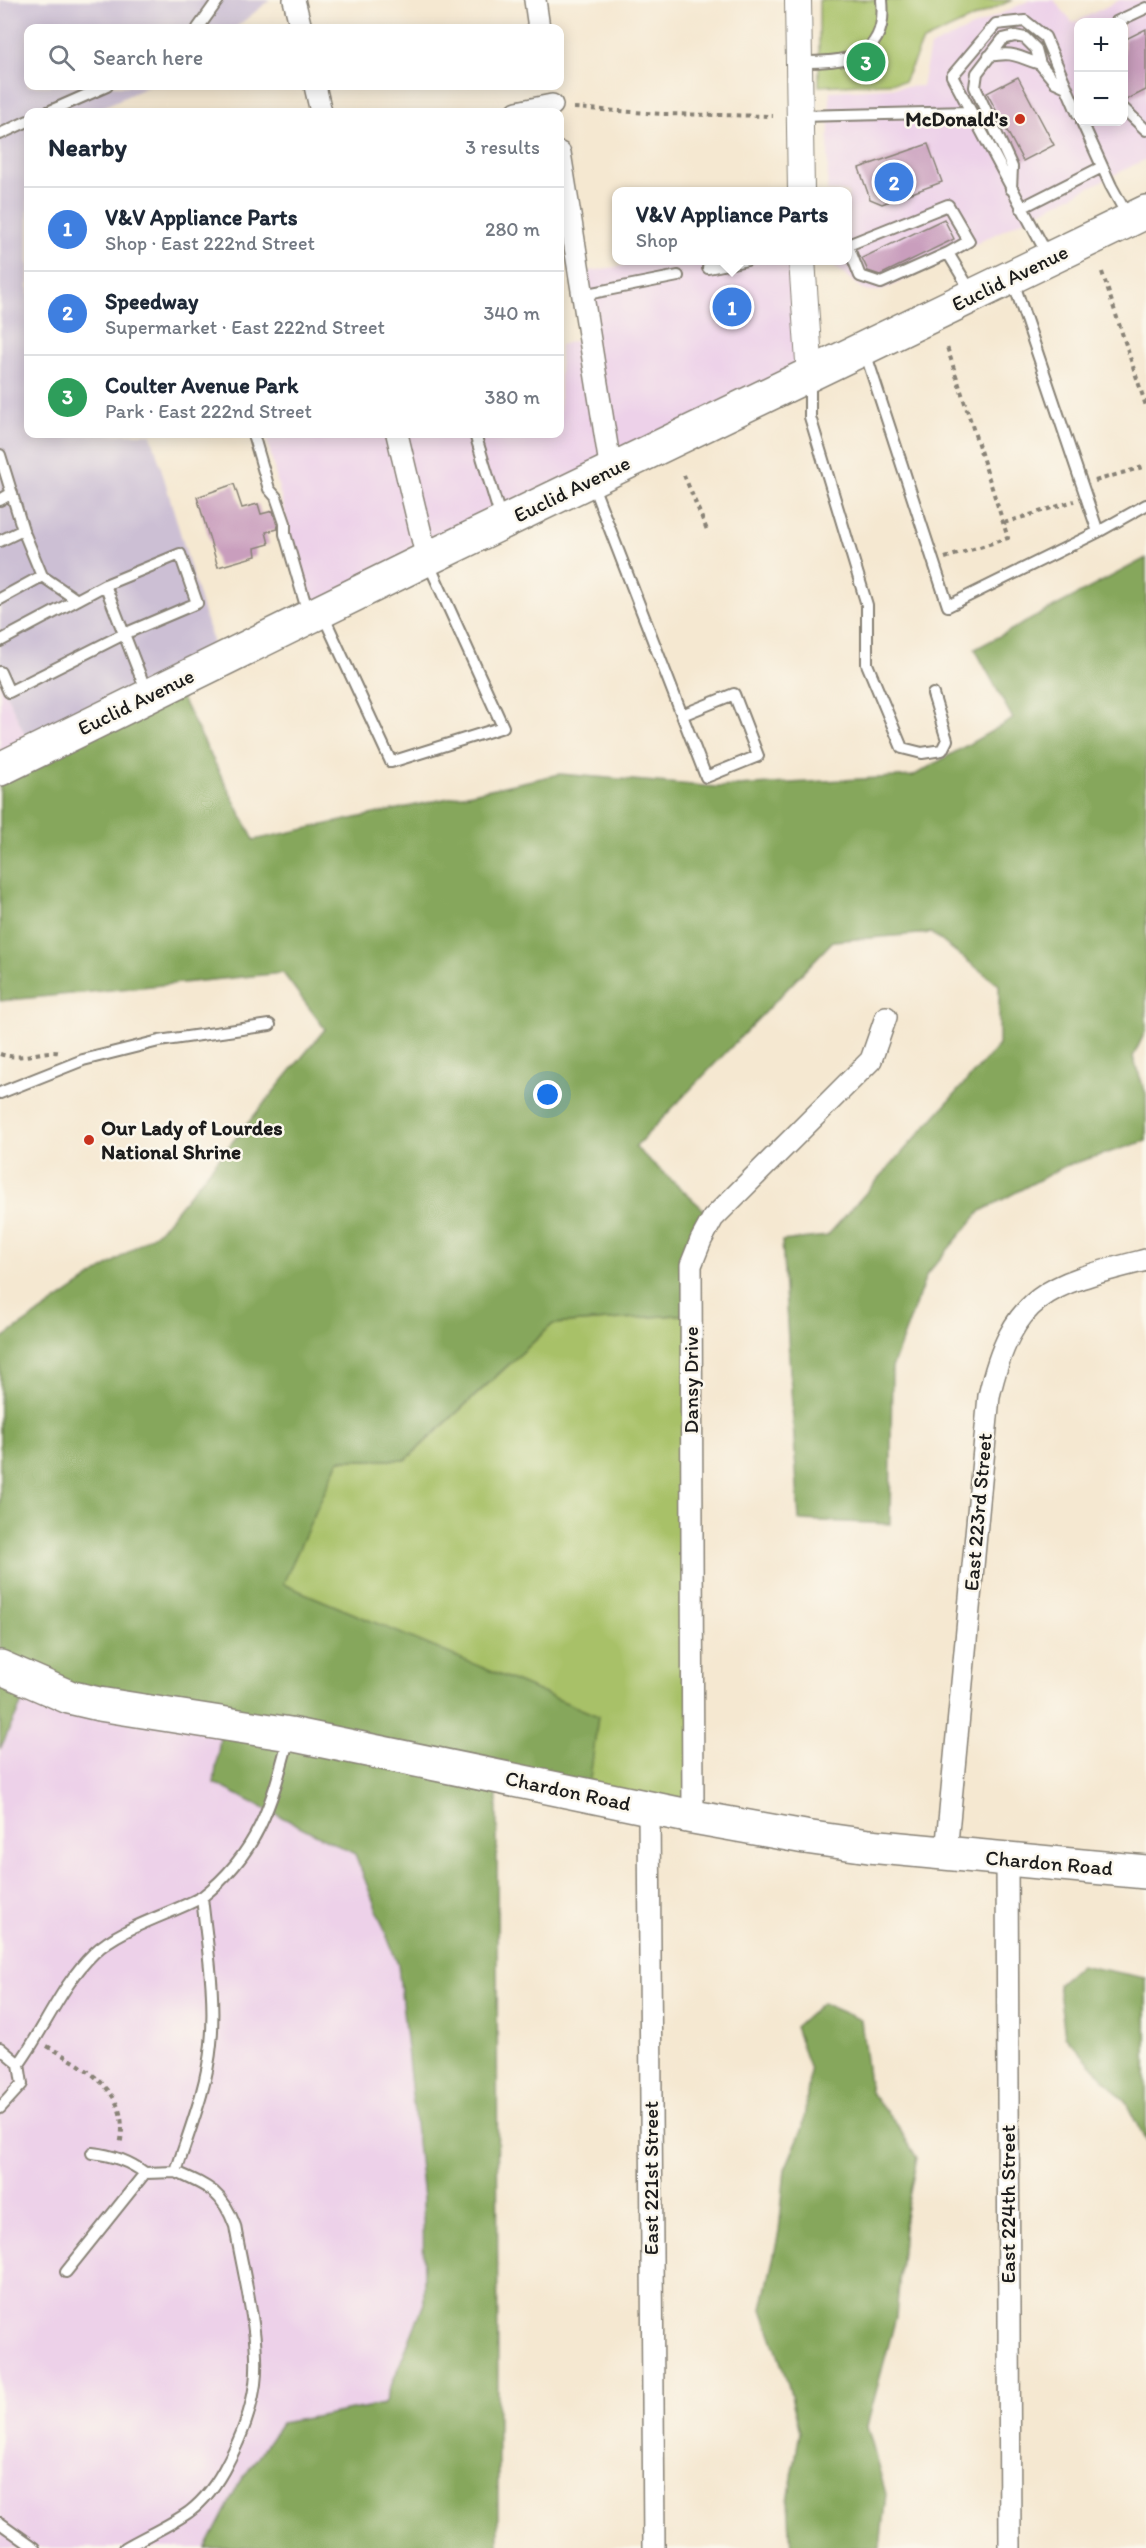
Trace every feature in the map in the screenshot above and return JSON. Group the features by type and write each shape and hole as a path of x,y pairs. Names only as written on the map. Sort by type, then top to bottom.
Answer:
{"main road":[{"name":"Euclid Avenue","path":"0,768 502,522 810,376 1138,216"},
{"name":"Chardon Road","path":"0,1667 69,1697 99,1704 290,1734 693,1817 805,1837 1146,1872"}],"street":[{"path":"294,0 300,24"},
{"path":"535,0 538,24"},
{"path":"798,0 801,187"},
{"path":"316,90 320,108"},
{"path":"529,108 551,101"},
{"path":"564,179 582,295 601,475"},
{"path":"802,265 810,376"},
{"path":"398,438 427,559"},
{"name":"Dansy Drive","path":"693,1817 691,1265 713,1218 871,1060 886,1017"},
{"name":"East 223rd Street","path":"946,1853 989,1396 997,1361 1010,1334 1028,1307 1050,1291 1078,1277 1146,1260"},
{"name":"East 221st Street","path":"649,1808 654,2548"},
{"name":"East 224th Street","path":"1007,1859 1010,2548"}],"lane":[{"path":"201,24 218,0"},
{"path":"799,62 838,62 856,57 872,45 880,28 882,0"},
{"path":"1125,18 1146,8"},
{"path":"1049,259 952,76 996,24 1025,21 1045,37 1074,105"},
{"path":"1011,190 1012,167 975,87 977,73 1003,39 1015,36 1025,38 1036,48 1040,64 1055,82 1066,87"},
{"path":"989,56 1007,53 1019,55 1040,64"},
{"path":"57,108 98,90"},
{"path":"800,116 970,112"},
{"path":"1128,113 1144,126"},
{"path":"0,134 24,123"},
{"path":"1084,126 1102,167 1138,216"},
{"path":"1021,208 1102,167"},
{"path":"852,244 948,205 969,241 881,284 860,276 852,256"},
{"path":"948,253 974,296"},
{"path":"708,268 725,265"},
{"path":"582,295 678,276"},
{"path":"1012,278 1098,532"},
{"path":"864,349 948,606 1146,506"},
{"path":"810,376 810,417 867,605 867,664 902,748 922,753 942,750 947,740 933,694"},
{"path":"254,438 269,489 276,497 285,523 285,534 315,614 392,762 503,727 427,559"},
{"path":"476,438 502,522"},
{"path":"0,455 23,530 42,576 77,600"},
{"path":"601,475 682,715 706,777 758,756 734,694 682,715"},
{"path":"0,500 12,493"},
{"path":"0,541 23,530"},
{"path":"0,641 105,585 180,554 197,603 124,634 9,692 0,672"},
{"path":"0,599 42,576"},
{"path":"105,585 148,696"},
{"path":"0,1093 83,1060 159,1041 270,1025"},
{"path":"19,2064 36,2040 60,1996 95,1952 132,1930 202,1897 235,1867 255,1838 273,1798 290,1734"},
{"path":"176,2172 203,2084 211,2046 213,2006 202,1897"},
{"path":"0,2048 19,2064 22,2084 0,2108"},
{"path":"92,2153 117,2158 145,2173 176,2172 205,2185 218,2194 229,2207 236,2226 253,2330 255,2383 250,2409 238,2444 221,2475 190,2511 125,2548"},
{"path":"66,2272 145,2173"},
{"path":"0,2523 35,2548"}],"path":[{"path":"574,108 662,114 773,116"},
{"path":"1102,272 1146,406"},
{"path":"933,561 1008,538 947,347"},
{"path":"1082,484 1146,466"},
{"path":"684,475 707,530"},
{"path":"1004,524 1086,497"},
{"path":"0,1054 29,1057 56,1052 65,1054"},
{"path":"47,2046 93,2073 112,2094 122,2131 117,2158"}],"shaded area":[{"path":"0,0 270,0 240,24 24,24 24,90 140,90 101,108 24,108 24,438 152,438 218,661 33,752 0,680"},
{"path":"1030,0 1054,0 1074,23 1074,126 1128,126 1128,18 1083,18 1120,0 1146,0 1146,159 881,291 866,291 832,265 852,265 852,187 827,187 830,91 922,86 930,47"},
{"path":"628,265 803,265 810,376 309,617 267,438 564,438 564,344 589,337 579,273"},
{"path":"0,680 33,752 0,768"},
{"path":"32,1682 222,1722 214,1783 355,1854 398,1965 423,2198 424,2303 384,2404 281,2423 239,2484 206,2548 0,2548 0,1749"}],"green space":[{"path":"819,0 1012,0 923,41 904,82 819,86"},
{"path":"1146,558 1146,1030 1133,1057 1146,1094 1146,1141 1065,1166 981,1211 927,1274 892,1368 890,1524 799,1520 782,1241 827,1236 999,1045 999,985 931,933 833,941 635,1147 713,1218 701,1240 691,1314 553,1324 405,1460 339,1460 283,1584 598,1716 588,1795 497,1777 498,2548 206,2548 239,2484 281,2423 384,2404 424,2303 423,2198 398,1965 355,1854 214,1783 222,1722 32,1682 0,1749 0,1340 160,1230 325,1029 283,973 0,1001 0,769 174,683 254,840 560,774 717,787 913,776 1013,719 975,649"},
{"path":"691,1314 693,1817 588,1795 282,1584 339,1460 406,1460 553,1324"},
{"path":"1080,1965 1146,1978 1146,2142 1126,2103 1065,2036 1058,1984"},
{"path":"822,2003 861,2020 870,2092 896,2123 917,2158 905,2217 896,2317 867,2426 886,2494 880,2548 791,2548 788,2500 800,2432 788,2384 762,2309 779,2232 785,2169 803,2127 810,2070 795,2027"}],"building":[{"path":"1146,29 1146,90 1128,99 1128,72 1128,38"},
{"name":"McDonald's","path":"1018,77 1054,145 1023,161 987,93"},
{"path":"928,144 942,182 882,204 870,199 859,168"},
{"path":"944,219 954,239 880,275 868,271 862,258"},
{"path":"234,484 242,508 258,504 261,514 273,511 278,529 266,532 269,544 255,548 256,556 218,567 197,497"}],"place":[{"name":"Coulter Avenue Park","path":"866,62"},
{"name":"McDonald's","path":"1020,119"},
{"name":"Speedway","path":"894,182"},
{"name":"V&V Appliance Parts","path":"732,307"},
{"name":"Our Lady of Lourdes National Shrine","path":"89,1140"}]}
